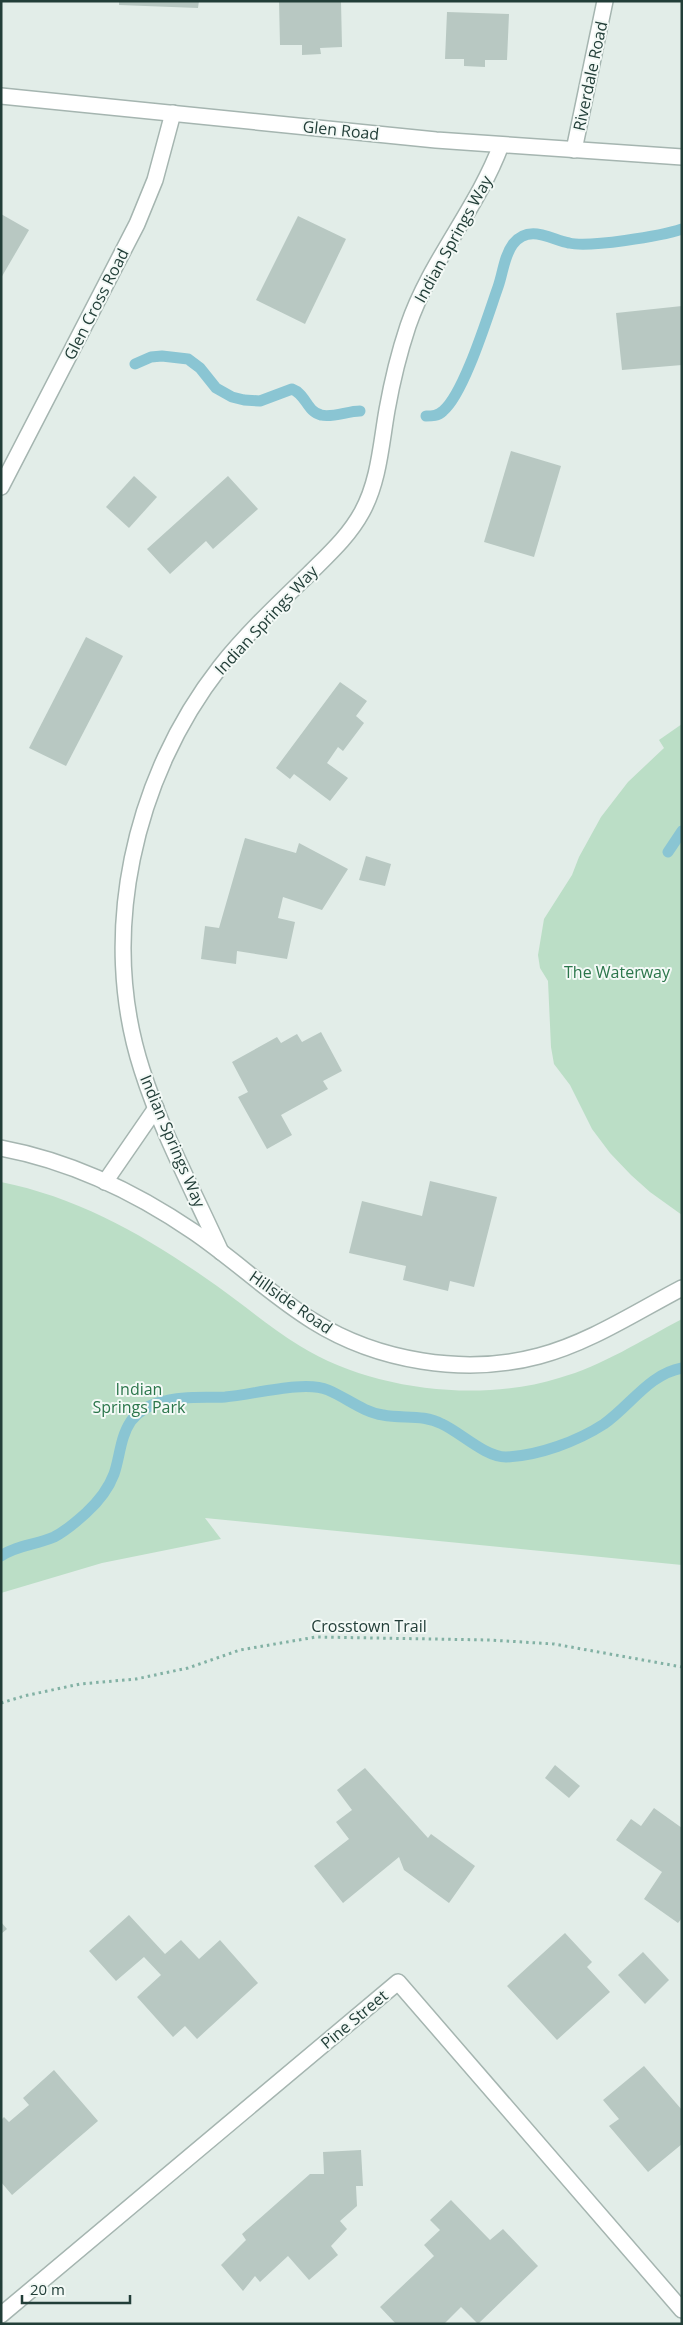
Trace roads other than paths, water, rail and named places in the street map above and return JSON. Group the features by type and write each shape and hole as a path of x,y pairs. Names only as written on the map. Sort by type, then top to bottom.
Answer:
{"street":[{"name":"Riverdale Road","path":"574,150 605,1"},
{"name":"Glen Road","path":"1,96 501,145 682,157"},
{"name":"Glen Cross Road","path":"1,487 137,224 155,180 173,114"},
{"name":"Indian Springs Way","path":"221,1252 156,1108 142,1070 134,1038 125,958 130,867 148,799 176,737 209,682 257,625 338,544 363,511 374,480 388,404 409,324 432,272 480,192 501,145"},
{"path":"105,1182 156,1108"},
{"name":"Hillside Road","path":"1,1148 51,1160 105,1182 171,1218 221,1252 298,1311 346,1339 400,1357 465,1365 522,1360 558,1350 594,1334 682,1288"},
{"name":"Pine Street","path":"1,2315 398,1982 682,2310"}],"waterway":[{"path":"426,416 441,413 451,402 459,388 482,334 508,254 513,244 519,238 526,235 540,234 569,243 592,244 642,238 682,229"},
{"path":"135,364 151,357 162,356 188,359 200,368 216,388 232,397 260,401 292,389 297,391 313,410 321,415 330,416 360,411"},
{"path":"668,852 682,831"},
{"path":"1,1556 7,1552 54,1537 71,1526 90,1509 112,1480 127,1427 134,1417 150,1406 160,1402 172,1399 225,1397 292,1387 318,1387 376,1413 435,1421 481,1449 506,1457 544,1451 570,1442 594,1430 613,1417 650,1384 670,1371 682,1368"}],"park label":[{"name":"The Waterway","path":"617,972"},
{"name":"Indian Springs Park","path":"139,1398"}]}
